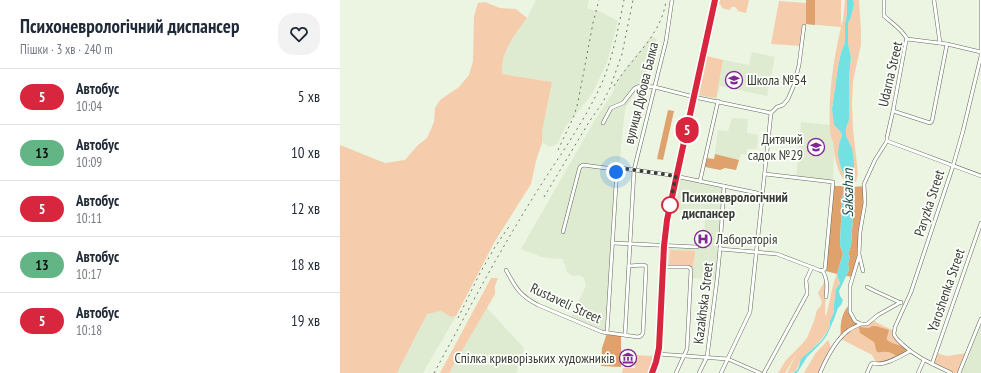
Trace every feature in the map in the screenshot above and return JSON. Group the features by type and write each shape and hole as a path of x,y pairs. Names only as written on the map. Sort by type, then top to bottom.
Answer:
{"street":[{"name":"вулиця Дубова Балка","path":"625,335 634,170 666,41 672,0"},
{"path":"652,373 658,354 660,334 664,246 668,212 715,0"},
{"path":"884,0 884,16 894,23 907,39"},
{"path":"934,0 940,43"},
{"name":"Paryzka Street","path":"910,351 897,339 894,333 895,328 906,304 918,271 963,131 981,56 981,0"},
{"path":"721,373 750,312 771,112 777,107 783,105 788,99 794,84 799,65 804,26"},
{"name":"Udarna Street","path":"863,271 859,254 860,232 865,203 864,184 875,160 887,141 907,39 947,44 981,52"},
{"path":"893,110 927,122 932,121 947,44"},
{"path":"603,123 611,108 624,102 637,87 642,86 655,87 694,97 771,112"},
{"path":"700,181 718,101"},
{"path":"887,141 981,176"},
{"path":"563,232 580,167 582,165 676,176 762,194"},
{"path":"607,333 617,168"},
{"path":"764,174 833,182 825,269 822,270"},
{"name":"Kazakhska Street","path":"699,373 707,357 720,249 724,186"},
{"name":"Yaroshenka Street","path":"932,364 981,223"},
{"path":"613,243 697,247"},
{"path":"720,249 777,254 822,270 826,276 826,297"},
{"path":"859,254 851,283 849,305 850,312 855,321 861,324 867,324 878,315 901,302"},
{"name":"Rustaveli Street","path":"506,270 516,288 530,301 583,325 607,333 638,337 643,333 646,268 644,266 629,266"},
{"name":"Kazakhska Street","path":"663,267 691,268 688,349 676,373"},
{"path":"764,373 807,294 806,280 812,267"},
{"path":"867,287 906,304"},
{"path":"959,373 981,319"},
{"path":"820,373 828,355 840,339 849,330 861,324"},
{"path":"867,373 871,364 882,364 910,351 924,360 951,373"},
{"path":"658,354 728,359 760,373"},
{"path":"918,373 924,360"},
{"path":"750,373 752,369"}],"shaded area":[{"path":"536,0 589,0 587,8 601,12 618,21 607,62 592,94 566,126 557,144 550,147 542,143 542,132 552,82 502,74 501,66 506,50 515,34 527,18"},
{"path":"720,0 749,0 746,13 738,11 735,7 732,7 729,10 722,8 719,4"},
{"path":"806,0 841,0 841,26 845,0 847,0 845,42 838,67 832,109 834,125 842,135 839,144 841,168 845,181 842,178 836,163 830,132 832,79 841,27 806,24 802,46 771,44 779,1 806,3"},
{"path":"806,0 815,0 815,25 806,24"},
{"path":"853,0 859,0 861,31 861,45 853,81 852,103 858,174 856,182 853,182 854,164 846,136 846,128 849,120 849,76 851,58 848,43 848,22 854,5"},
{"path":"485,2 500,8 516,9 527,18 509,44 503,59 502,74 552,82 542,132 542,143 531,184 495,241 456,316 451,317 441,311 427,314 397,373 340,373 340,145 385,163 405,160 418,145 427,138 434,122 435,108 440,100 459,87 469,75 473,61 474,16 478,3"},
{"path":"652,36 657,39 643,83 643,88 639,89 632,97 625,109 620,165 617,165 607,333 570,319 586,286 584,278 580,275 573,276 567,272 563,259 539,256 521,249 595,120 613,92 616,83 625,69"},
{"name":"Школа №54","path":"752,52 775,57 767,96 720,86 716,101 694,97 703,56 749,65"},
{"path":"707,56 723,60 716,98 699,95"},
{"path":"668,110 674,111 663,160 657,159"},
{"path":"732,118 748,119 747,133 758,135 757,149 747,149 747,155 741,154 739,160 715,154 718,130 728,131"},
{"name":"Дитячий садок №29","path":"801,122 830,125 834,154 833,182 796,178"},
{"path":"715,154 739,160 736,170 725,168 720,170 705,167 707,158 714,159"},
{"name":"Психоневрологічний диспансер","path":"676,176 724,186 717,280 691,278 691,269 663,267 664,245 696,247 697,233 704,233 705,217 669,207"},
{"path":"833,186 845,186 842,198 840,245 843,254 837,274 822,270 825,269"},
{"path":"864,186 865,197 860,232 859,254 853,277 846,276 849,270 848,264 850,256 848,255 851,245 854,203 853,187"},
{"path":"670,250 695,251 693,267 669,265"},
{"path":"837,274 840,285 835,294 834,312 827,332 806,354 794,372 787,373 796,355 785,373 778,373 786,360 807,338 817,310 822,302 818,293 826,279 825,316 827,313 832,288"},
{"path":"491,278 498,278 495,286 495,294 449,373 440,373"},
{"path":"849,305 852,316 861,324 849,330 841,339 841,321"},
{"path":"486,307 524,348 516,373 449,373"},
{"path":"441,311 451,317 456,316 423,373 397,373 427,313"},
{"path":"981,319 981,373 959,373"},
{"path":"872,320 894,331 895,336 910,351 902,356 877,364 872,355 841,339 849,330"},
{"path":"872,326 889,330 887,340 904,347 906,351 900,356 886,352 877,352 874,342 860,333 859,328 869,328"},
{"path":"607,333 621,335 621,367 601,366 602,348"},
{"path":"828,340 830,344 830,352 820,373 804,373 815,354"},
{"path":"936,353 947,356 967,353 959,373 951,373 932,364"},
{"path":"635,355 653,356 652,364 648,373 622,373 623,368 635,368"}],"water":[{"name":"Saksahan","path":"847,0 853,0 854,5 848,23 848,43 851,58 849,76 849,120 846,128 846,136 852,148 854,164 854,203 851,245 848,255 850,256 848,264 849,270 839,291 843,300 838,308 827,335 807,357 797,373 793,373 798,369 801,359 821,341 826,334 834,312 836,289 840,284 837,274 843,254 840,245 842,198 845,186 844,175 838,155 842,135 834,125 832,109 838,67 845,42"}],"railway":[{"path":"558,150 574,116 578,102 593,23 599,0"},
{"path":"434,373 509,238 535,194 578,128 597,94 612,54 624,0"},
{"path":"544,197 589,122 603,102 610,88 622,54 633,0"},
{"path":"614,86 653,35 659,24 666,0"},
{"path":"458,318 480,273 510,225"}],"bus line":[{"name":"5","path":"652,373 659,348 664,246 669,207 700,74 715,0"}],"place":[{"name":"Школа №54","path":"734,80"},
{"name":"Дитячий садок №29","path":"816,147"},
{"name":"Психоневрологічний диспансер","path":"670,205"},
{"name":"Лабораторія","path":"703,239"},
{"name":"Спілка криворізьких художників","path":"628,358"}],"route":[{"path":"616,172 617,168 620,168 676,176 669,207 670,205"}]}
